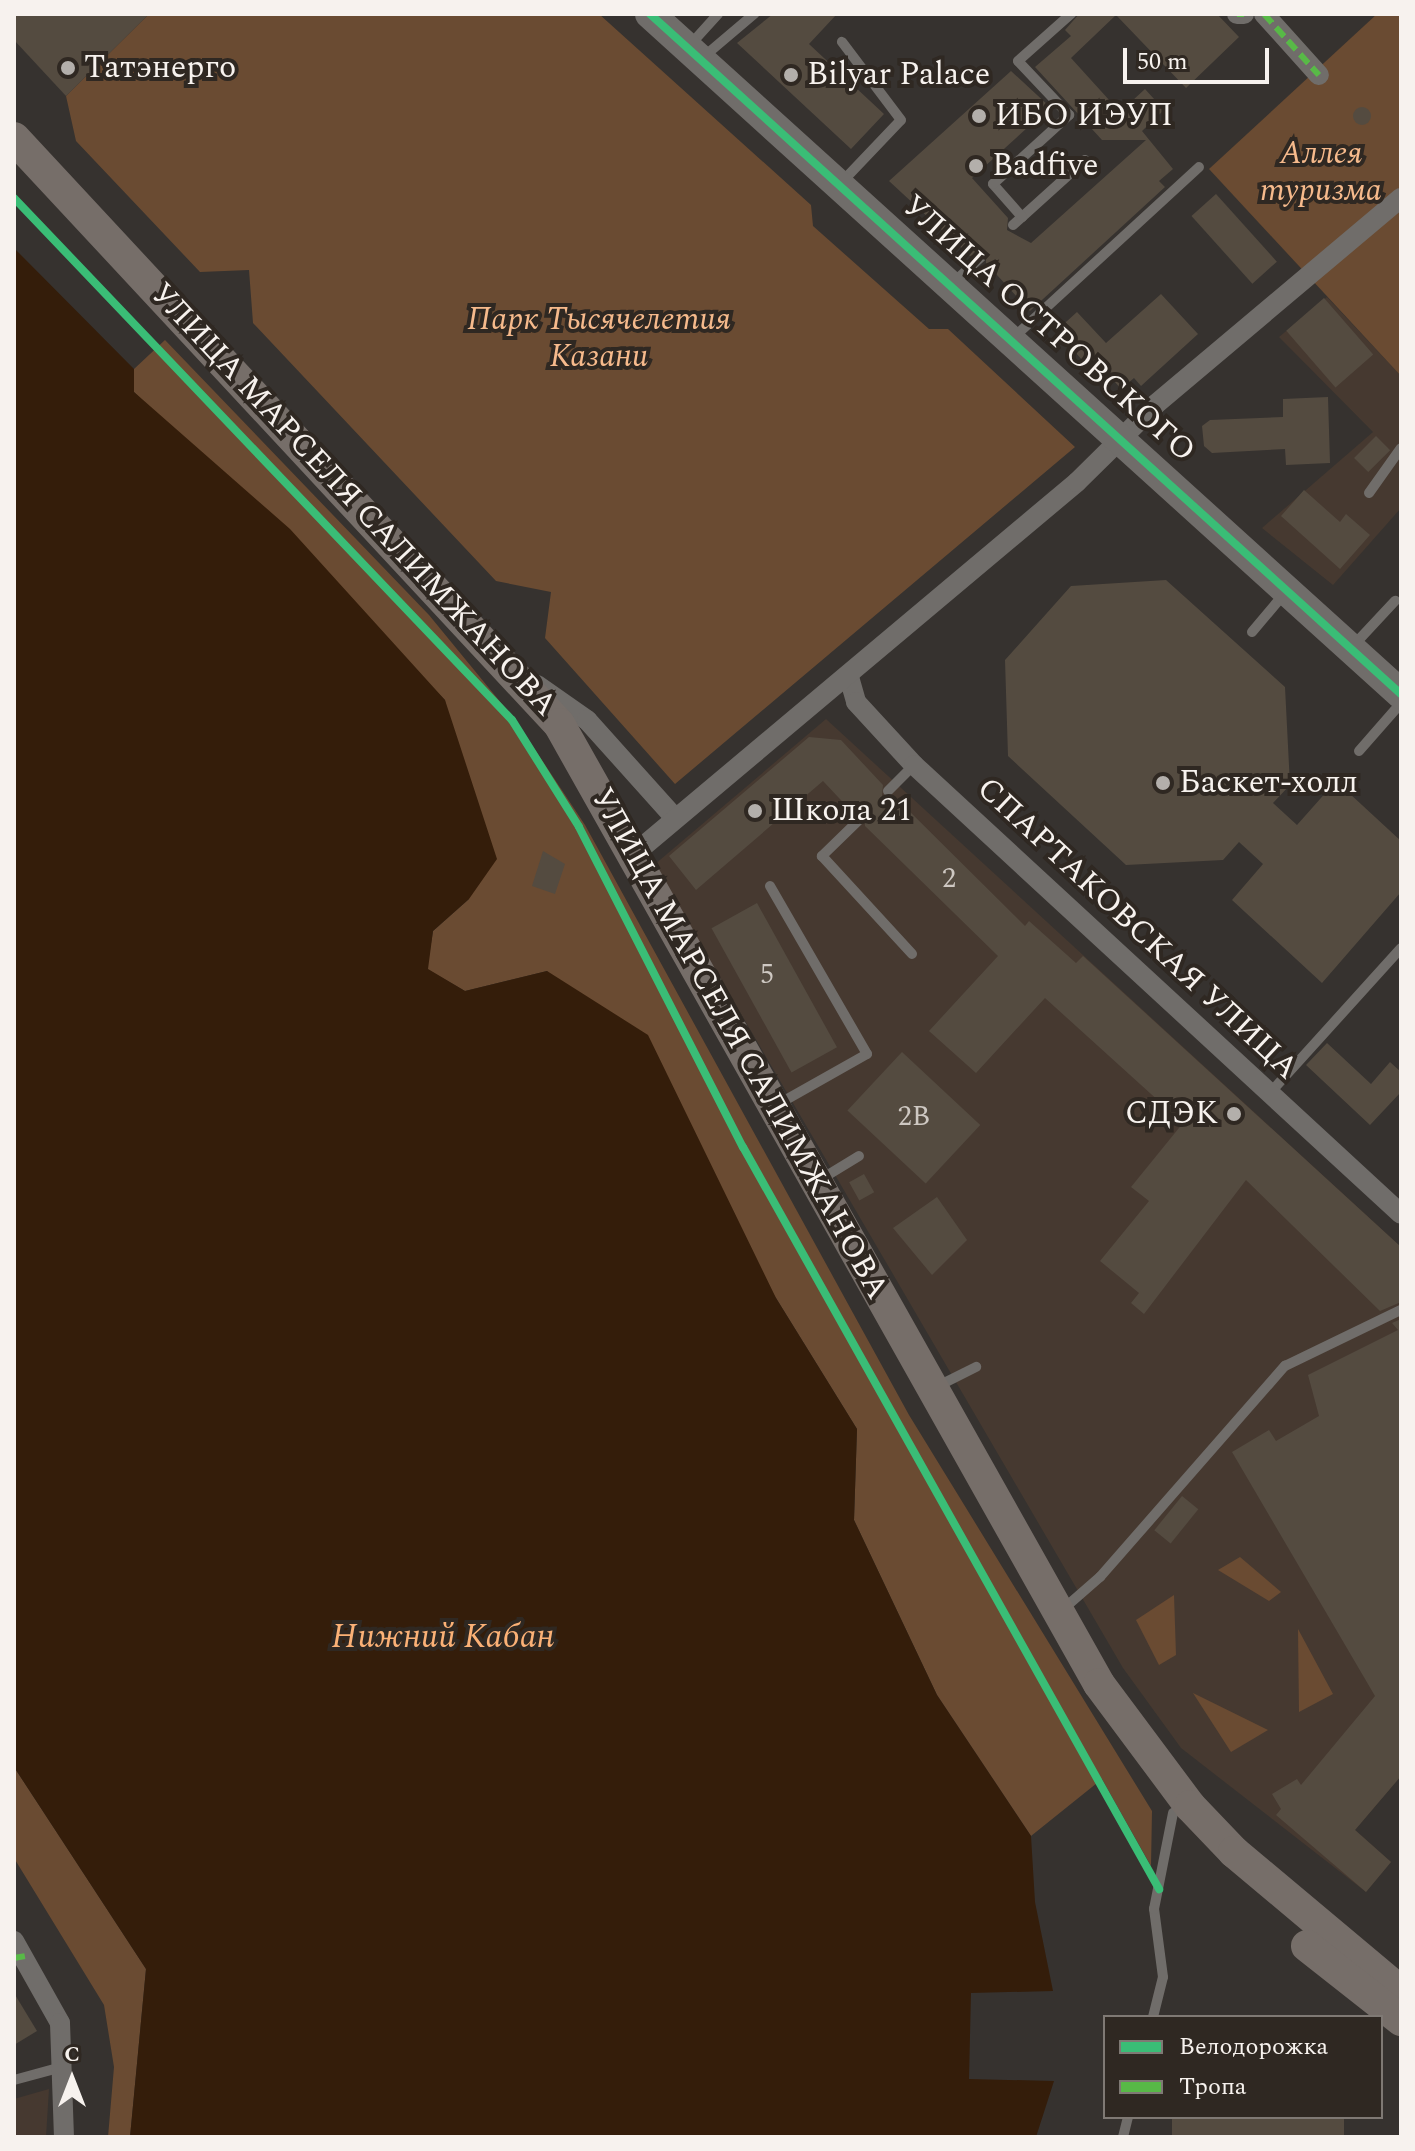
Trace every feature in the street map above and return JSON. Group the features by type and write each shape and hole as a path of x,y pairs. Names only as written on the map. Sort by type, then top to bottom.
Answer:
{"main road":[{"name":"УЛИЦА МАРСЕЛЯ САЛИМЖАНОВА","path":"14,138 517,671 559,724 775,1106 1056,1615 1190,1806 1285,1900 1401,1992"},
{"path":"14,167 522,707 1057,1652 1173,1813 1272,1917 1401,2020"}],"street":[{"name":"УЛИЦА ОСТРОВСКОГО","path":"650,14 1007,343 1401,694"},
{"path":"1237,14 1244,14"},
{"path":"1264,14 1319,75"},
{"path":"634,854 674,817 849,677 1401,198"},
{"path":"517,671 587,720 674,817"},
{"name":"СПАРТАКОВСКАЯ УЛИЦА","path":"849,677 856,702 914,765 1401,1214"},
{"path":"18,1952 60,2023 66,2066 64,2137"}],"lane":[{"path":"693,54 718,14"},
{"path":"693,54 754,14"},
{"path":"1071,14 1018,61 1069,115 993,184 1018,221 1085,160"},
{"path":"838,187 901,120 842,42"},
{"path":"1007,343 1199,167"},
{"path":"948,288 981,257"},
{"path":"1369,493 1401,448"},
{"path":"1252,632 1286,592"},
{"path":"1349,649 1395,601"},
{"path":"1359,751 1401,703"},
{"path":"888,791 914,765"},
{"path":"859,820 822,856 912,954"},
{"path":"770,886 867,1054 775,1106"},
{"path":"1270,1093 1401,948"},
{"path":"817,1182 859,1156"},
{"path":"1056,1615 1100,1577 1285,1366 1401,1310"},
{"path":"931,1390 976,1367"},
{"path":"1154,2015 1163,1977 1154,1909 1173,1813"},
{"path":"14,2080 66,2066"}],"shaded area":[{"path":"1327,297 1401,376 1401,508 1333,585 1262,528 1373,432 1279,337"},
{"path":"826,719 1401,1247 1401,1776 1355,1830 1391,1862 1366,1892 1181,1748 1123,1668 654,865"},
{"path":"49,2089 46,2137 14,2137 14,2099"}],"green space":[{"name":"Парк Тысячелетия Казани","path":"149,14 599,14 811,205 813,226 929,329 948,329 1075,447 675,784 545,638 551,592 496,581 253,323 249,270 200,272 76,141 66,96"},
{"name":"Аллея туризма","path":"1377,14 1401,14 1401,376 1209,169"},
{"path":"165,340 429,615 516,721 585,825 909,1415 1152,1811 1151,1866 1102,1779 1031,1836 937,1695 854,1520 857,1429 776,1298 547,971 465,991 427,969 433,931 469,899 445,700 134,392 134,369"},
{"path":"1240,1557 1281,1592 1269,1601 1218,1570"},
{"path":"1174,1595 1176,1655 1159,1665 1136,1620"},
{"path":"1298,1629 1333,1694 1299,1712"},
{"path":"1193,1693 1268,1730 1231,1752"},
{"path":"14,1767 146,1969 130,2137 108,2137 114,2067 104,2005 14,1858"}],"water":[{"name":"Нижний Кабан","path":"14,248 134,369 134,392 290,529 445,700 497,859 469,899 433,931 428,969 465,991 547,971 648,1035 776,1298 857,1429 854,1520 937,1695 1031,1836 1035,1902 1053,1991 971,1993 969,2079 1054,2081 1036,2137 130,2137 146,1969 14,1767"}],"building":[{"name":"Татэнерго","path":"14,14 149,14 66,96 14,40"},
{"path":"773,14 837,14 809,44 884,114 851,149 737,43"},
{"path":"1079,14 1217,14 1239,37 1186,88 1116,15 1071,58 1120,112 1145,89 1164,110 1142,131 1173,169 1159,181 1165,187 1030,311 986,263 986,251 970,256 889,181 1011,71 1050,107 972,178 1008,218 1007,230 1031,243 1146,140 1102,140 1035,67 1071,36 1065,30"},
{"path":"1362,107 1371,116 1362,125 1353,116"},
{"path":"1216,194 1277,262 1252,284 1191,216"},
{"path":"1161,294 1198,334 1141,386 1134,378 1121,389 1109,375 1102,382 1056,331 1077,312 1106,343"},
{"path":"1324,298 1373,355 1335,387 1286,331"},
{"path":"1328,397 1330,463 1286,465 1285,449 1212,453 1204,446 1202,426 1210,420 1283,417 1283,399"},
{"path":"1376,436 1390,450 1368,472 1354,458"},
{"path":"1304,490 1340,522 1346,514 1370,535 1340,569 1281,516"},
{"name":"Баскет-холл","path":"1166,580 1285,687 1290,785 1273,803 1297,825 1336,781 1401,841 1401,892 1322,983 1232,900 1263,864 1239,842 1223,860 1126,865 1008,756 1005,660 1071,586"},
{"path":"809,737 841,740 883,785 882,796 894,796 1025,926 1029,921 1076,963 1083,956 1401,1247 1401,1302 1380,1311 1246,1180 1144,1314 1131,1303 1139,1293 1100,1261 1149,1201 1131,1187 1183,1123 1045,998 976,1073 929,1031 998,956 865,826 864,814 854,814 823,781 696,890 669,856"},
{"path":"543,851 565,864 555,894 532,886"},
{"path":"757,903 837,1047 792,1073 712,928"},
{"path":"1327,1043 1371,1084 1390,1062 1401,1072 1401,1092 1370,1125 1306,1065"},
{"path":"902,1052 980,1125 926,1183 847,1111"},
{"path":"864,1174 874,1192 859,1201 849,1182"},
{"path":"937,1197 967,1240 932,1275 893,1228"},
{"path":"1401,1319 1401,1776 1355,1830 1391,1862 1366,1892 1276,1815 1281,1809 1272,1794 1297,1779 1301,1785 1375,1696 1232,1452 1269,1430 1276,1441 1319,1416 1308,1375 1398,1330 1392,1323"},
{"path":"1182,1496 1198,1509 1171,1543 1154,1530"},
{"path":"14,1993 37,2031 14,2045"},
{"path":"1172,2119 1344,2119 1344,2137 1172,2137"}],"marked path":[{"path":"1237,14 1244,14"},
{"path":"1264,14 1319,75"},
{"path":"14,1958 25,1956"}],"cycle path":[{"path":"650,14 1401,694"},
{"path":"14,198 512,720 579,827 743,1147 1159,1889"}],"place":[{"name":"Татэнерго","path":"68,68"},
{"name":"Bilyar Palace","path":"791,75"},
{"name":"ИБО ИЭУП","path":"979,116"},
{"name":"Badfive","path":"976,166"},
{"name":"Баскет-холл","path":"1163,783"},
{"name":"Школа 21","path":"755,811"},
{"name":"СДЭК","path":"1234,1114"}]}
